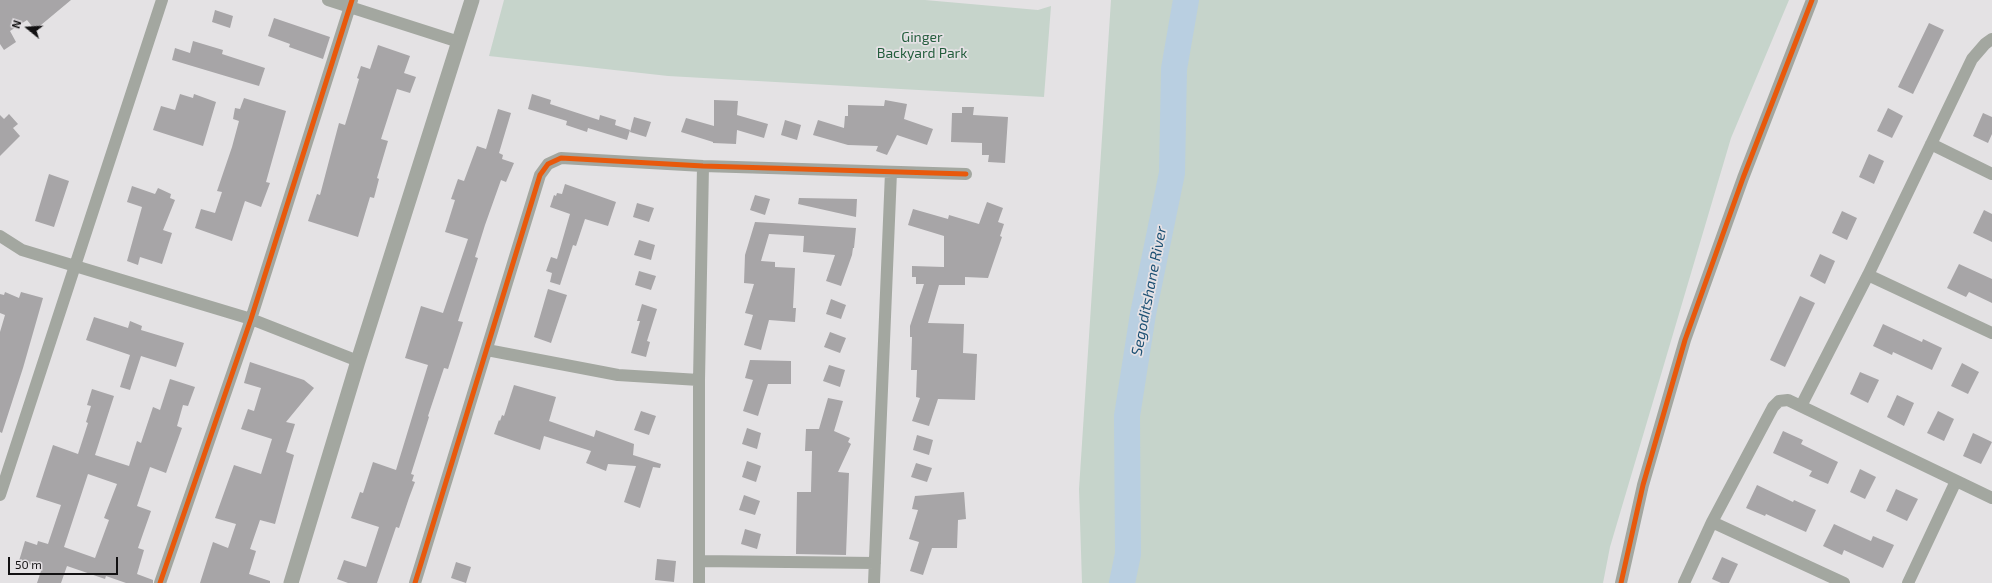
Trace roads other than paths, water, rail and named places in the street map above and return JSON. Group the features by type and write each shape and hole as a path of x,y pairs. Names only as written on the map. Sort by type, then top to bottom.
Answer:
{"street":[{"path":"0,495 162,0"},
{"path":"328,0 351,4 459,42"},
{"path":"291,583 358,361 472,0"},
{"path":"1621,583 1643,485 1684,340 1743,178 1812,0"},
{"path":"160,583 251,319 351,4"},
{"path":"1801,406 1868,275 1972,59 1984,44 1992,39"},
{"path":"1931,144 1992,174"},
{"path":"415,583 540,175 548,164 561,158 703,166 966,174"},
{"path":"699,583 699,380 703,166"},
{"path":"874,583 891,172"},
{"path":"0,236 22,250 74,267 251,319 358,361"},
{"path":"1868,275 1992,333"},
{"path":"486,350 618,375 699,380"},
{"path":"1684,583 1712,522 1773,407 1779,401 1788,400 1992,498"},
{"path":"1908,583 1956,481"},
{"path":"1712,522 1844,583"},
{"path":"700,562 875,563"}],"waterway":[{"name":"Segoditshane River","path":"1122,583 1128,554 1127,416 1143,314 1172,173 1174,69 1186,0"}],"park label":[{"name":"Ginger Backyard Park","path":"922,46"}]}
